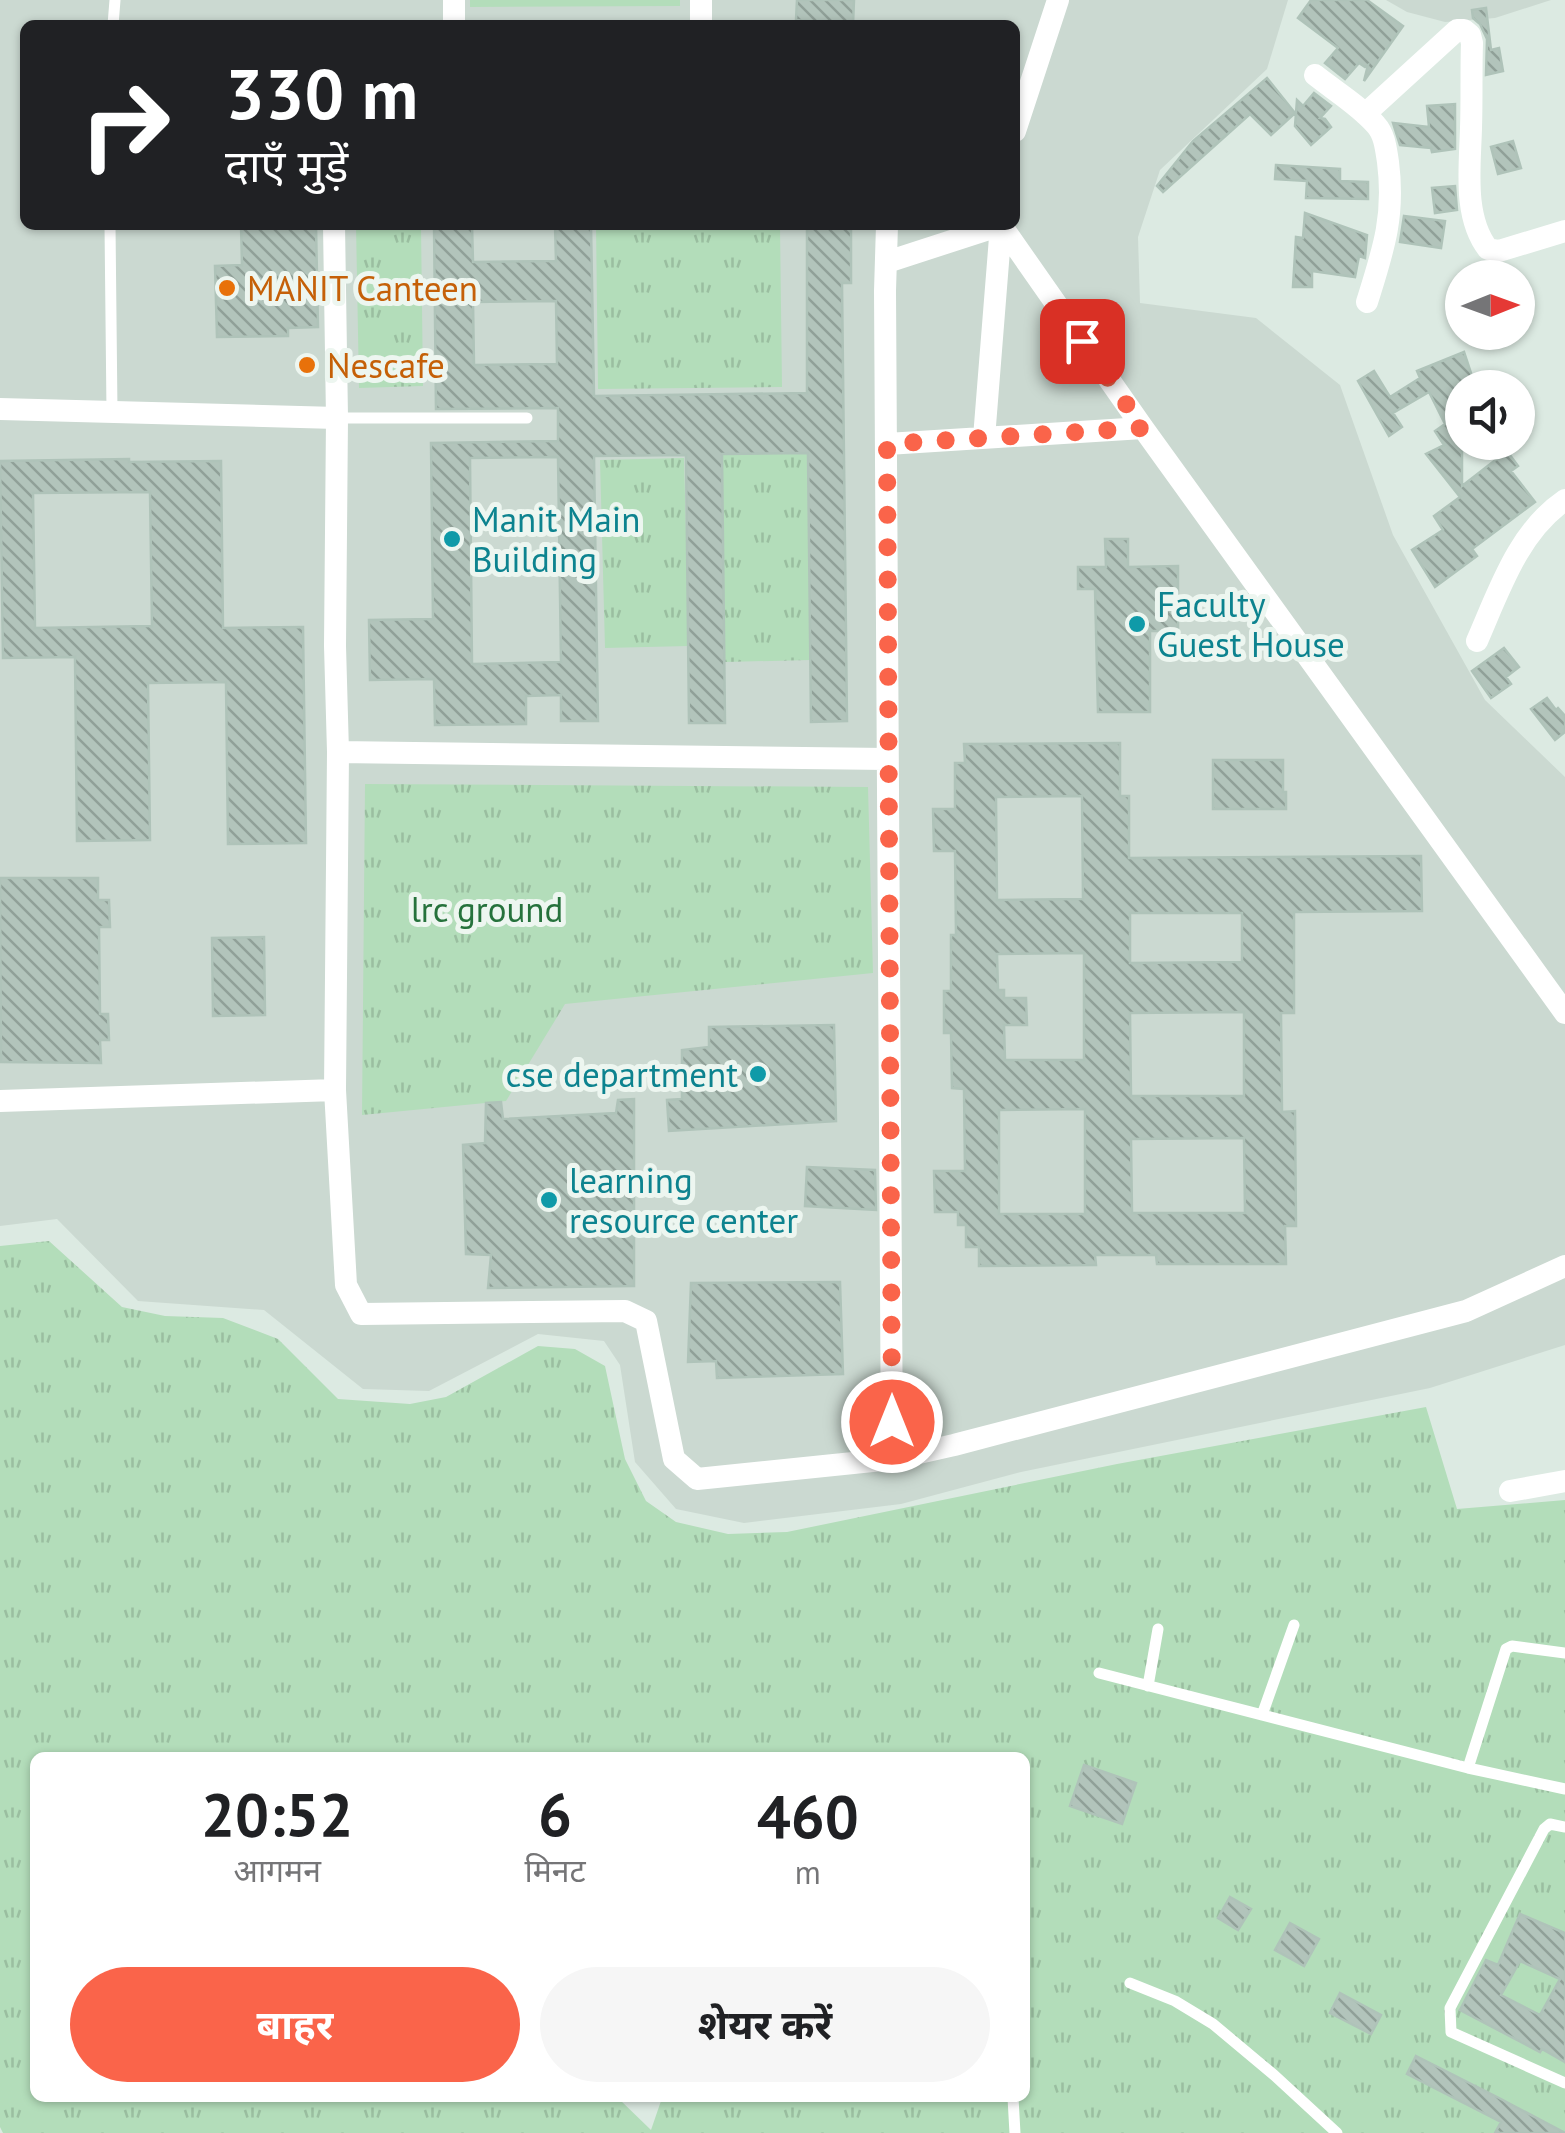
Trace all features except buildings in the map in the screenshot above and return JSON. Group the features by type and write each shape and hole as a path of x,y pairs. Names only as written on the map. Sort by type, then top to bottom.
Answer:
{"street":[{"path":"1020,116 1058,0"},
{"path":"1365,114 1457,30 1464,30 1472,42 1470,188 1480,239 1488,249 1499,250 1565,231"},
{"path":"1315,75 1380,128 1385,145 1391,185 1388,237 1367,302"},
{"path":"334,230 338,752 335,1090 346,1286 361,1314 624,1311 646,1321 674,1459 697,1478 892,1460 954,1445 1466,1311 1565,1266"},
{"path":"887,230 892,1460"},
{"path":"887,262 986,230"},
{"path":"984,438 1001,230"},
{"path":"1004,230 1565,1013"},
{"path":"0,409 337,418"},
{"path":"887,444 1143,428"},
{"path":"1477,641 1512,560 1551,510 1565,500"},
{"path":"338,752 887,758"},
{"path":"0,1101 335,1090"},
{"path":"1510,1491 1565,1481"}],"lane":[{"path":"110,230 112,412"},
{"path":"337,418 526,418"},
{"path":"1262,1715 1294,1625"},
{"path":"1148,1686 1158,1629"},
{"path":"1468,1768 1506,1649 1512,1646 1565,1652"},
{"path":"1099,1673 1468,1768 1565,1789"},
{"path":"1565,1828 1550,1824 1544,1828 1450,2008 1451,2032 1565,2084"},
{"path":"1130,1984 1175,2001 1214,2024 1337,2133"},
{"path":"1013,2102 1014,2133"}],"shaded area":[{"path":"0,0 1288,0 1267,69 1160,170 1138,237 1140,303 1256,318 1340,385 1393,535 1485,700 1565,777 1565,1345 1430,1388 1021,1472 901,1504 744,1523 676,1509 635,1462 620,1365 604,1341 538,1334 429,1391 363,1389 264,1310 138,1301 57,1219 0,1226"},
{"path":"1386,0 1551,0 1495,18 1445,22 1407,12"}],"green space":[{"path":"470,0 680,0 680,6 470,7"},
{"path":"356,230 421,230 423,386 359,388"},
{"path":"596,230 780,230 782,387 598,389"},
{"path":"808,453 810,660 725,662 722,454"},
{"path":"684,458 689,646 605,648 600,460"},
{"name":"lrc ground","path":"365,784 868,787 873,973 565,1004 506,1101 362,1115"},
{"path":"49,1241 122,1307 165,1316 223,1318 278,1339 338,1399 410,1404 446,1397 538,1346 575,1349 605,1366 625,1459 646,1501 676,1522 728,1534 787,1532 1117,1464 1426,1407 1457,1509 1565,1500 1565,2133 3,2133 0,1246"}],"place":[{"name":"MANIT Canteen","path":"227,288"},
{"name":"Nescafe","path":"307,365"},
{"name":"Manit Main Building","path":"452,539"},
{"name":"Faculty Guest House","path":"1137,624"},
{"name":"cse department","path":"758,1074"},
{"name":"learning resource center","path":"549,1200"}],"route":[{"path":"892,1422 887,444 1143,428 1082,341"}]}
